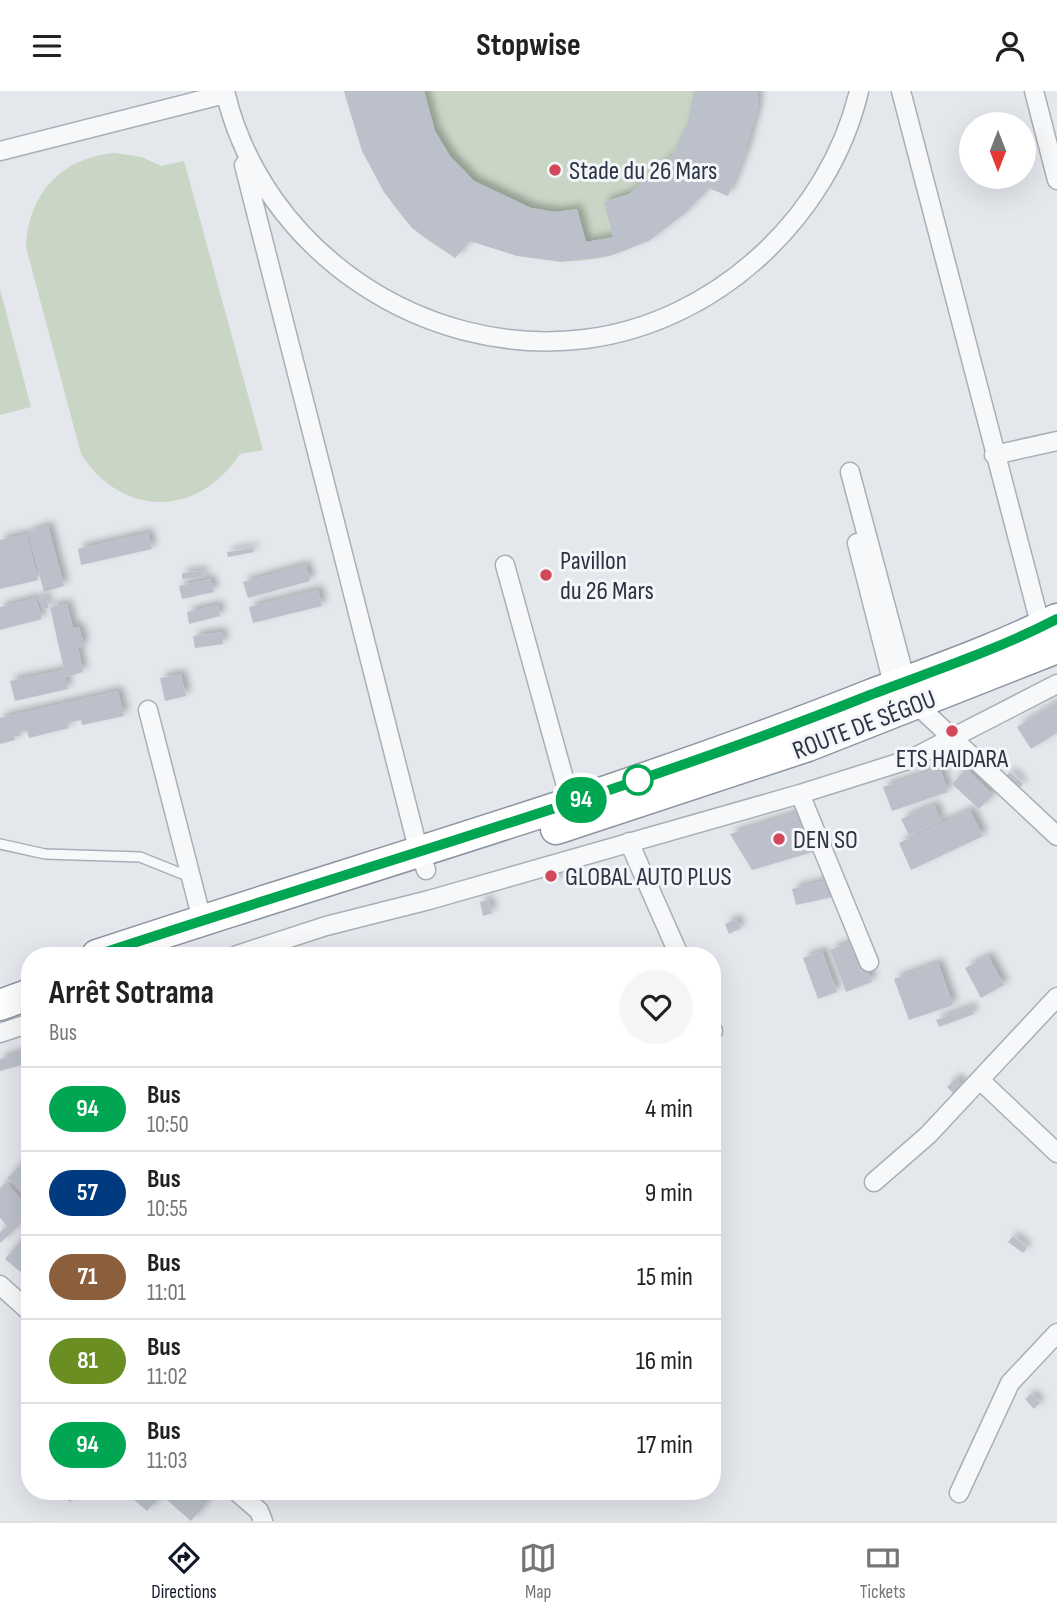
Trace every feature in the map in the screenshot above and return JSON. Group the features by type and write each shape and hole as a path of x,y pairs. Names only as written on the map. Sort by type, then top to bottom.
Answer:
{"highway":[{"name":"ROUTE DE SÉGOU","path":"171,947 423,861 568,815 796,751 904,695 1051,636"},
{"name":"ROUTE DE SÉGOU","path":"121,947 202,920 423,861"},
{"path":"0,988 21,981"},
{"path":"0,1005 21,997"}],"street":[{"path":"232,115 256,176 280,209 346,276 385,300 426,319 470,332 511,338 558,340 595,337 663,318 713,292 745,268 795,222 817,191 839,151 859,91"},
{"path":"901,91 994,455 1051,636"},
{"path":"1034,91 1057,180"},
{"path":"0,151 225,92 423,861"},
{"path":"994,455 1057,441"},
{"path":"845,474 904,695 1057,836"},
{"path":"500,566 568,815"},
{"path":"262,947 326,926 429,900 800,795 911,759 1057,684"},
{"path":"148,710 202,920"},
{"path":"800,795 869,962"},
{"path":"629,842 675,947"},
{"path":"874,1182 928,1135 1057,997"},
{"path":"0,1033 21,1026"},
{"path":"980,1080 1057,1153"},
{"path":"0,1285 21,1304"},
{"path":"959,1493 1010,1383 1054,1343"},
{"path":"246,1500 259,1511 263,1521"}],"lane":[{"path":"0,844 46,853 140,857 191,877"}],"green space":[{"name":"Stade du 26 Mars","path":"344,91 758,91 751,132 728,196 709,188 654,236 627,250 600,258 571,261 541,259 470,241 455,258 421,235 398,211 378,180 355,128"},
{"path":"114,153 142,157 161,166 184,161 263,450 240,454 223,475 203,490 182,499 160,502 138,499 117,490 98,475 81,454 26,247 33,211 51,182 78,162"},
{"path":"0,289 31,407 0,415"}],"building":[{"path":"344,91 424,91 435,131 450,156 474,181 531,208 556,212 577,209 586,242 613,237 604,202 629,194 672,156 687,125 694,91 758,91 757,110 745,153 728,196 709,188 684,214 649,241 609,256 562,262 517,256 470,241 455,258 412,228 384,192 362,151"},
{"path":"48,526 64,586 44,592 28,532"},
{"path":"148,533 152,549 81,565 78,549"},
{"path":"27,534 38,580 0,589 0,540"},
{"path":"253,548 254,552 228,557 227,552"},
{"path":"306,565 310,581 248,598 243,582"},
{"path":"203,571 204,577 182,579 182,573"},
{"path":"210,579 214,592 182,599 179,586"},
{"path":"318,590 322,606 253,623 249,607"},
{"path":"44,596 49,607 43,610 38,598"},
{"path":"36,598 42,619 0,630 0,607"},
{"path":"67,604 73,628 79,627 84,646 78,648 83,672 65,677 68,689 15,701 10,681 64,670 50,607"},
{"path":"218,605 220,616 189,624 187,612"},
{"path":"222,632 223,644 195,648 193,636"},
{"path":"181,674 186,696 165,701 160,678"},
{"path":"118,691 124,716 82,725 81,720 67,723 69,728 29,738 27,731 20,732 20,736 14,736 15,740 0,744 0,718"},
{"path":"1057,702 1057,733 1031,749 1017,727"},
{"path":"940,768 948,792 892,811 883,787"},
{"path":"966,769 993,795 979,809 952,784"},
{"path":"1010,772 1023,784 1019,788 1006,776"},
{"path":"934,805 941,821 909,835 901,819"},
{"path":"970,810 983,836 911,870 899,843"},
{"path":"797,813 813,852 752,870 730,834"},
{"path":"557,871 559,880 547,883 545,875"},
{"path":"833,879 837,896 796,905 792,889"},
{"path":"488,900 492,913 483,916 480,902"},
{"path":"736,919 741,928 729,934 725,924"},
{"path":"856,940 872,982 846,992 830,950"},
{"path":"822,951 837,992 818,999 803,958"},
{"path":"988,956 1004,985 981,998 965,968"},
{"path":"938,963 953,1005 909,1020 894,979"},
{"path":"971,1007 974,1014 939,1027 936,1020"},
{"path":"21,1053 21,1065 0,1071 0,1059"},
{"path":"956,1078 964,1086 955,1095 947,1087"},
{"path":"21,1165 21,1190 7,1178"},
{"path":"6,1182 21,1200 21,1218 17,1222 20,1225 0,1243 0,1232 7,1226 0,1218 0,1188"},
{"path":"1013,1236 1027,1248 1023,1253 1008,1242"},
{"path":"21,1240 21,1272 5,1259"},
{"path":"1031,1394 1040,1403 1034,1409 1025,1399"},
{"path":"134,1500 157,1500 147,1511"},
{"path":"167,1500 207,1500 191,1521"}],"bus line":[{"name":"94","path":"121,947 560,807 704,757 906,682 1057,619"}],"place":[{"name":"Stade du 26 Mars","path":"555,170"},
{"name":"Pavillon du 26 Mars","path":"546,575"},
{"name":"ETS HAIDARA","path":"952,731"},
{"name":"DEN SO","path":"779,839"},
{"name":"GLOBAL AUTO PLUS","path":"551,876"}]}
